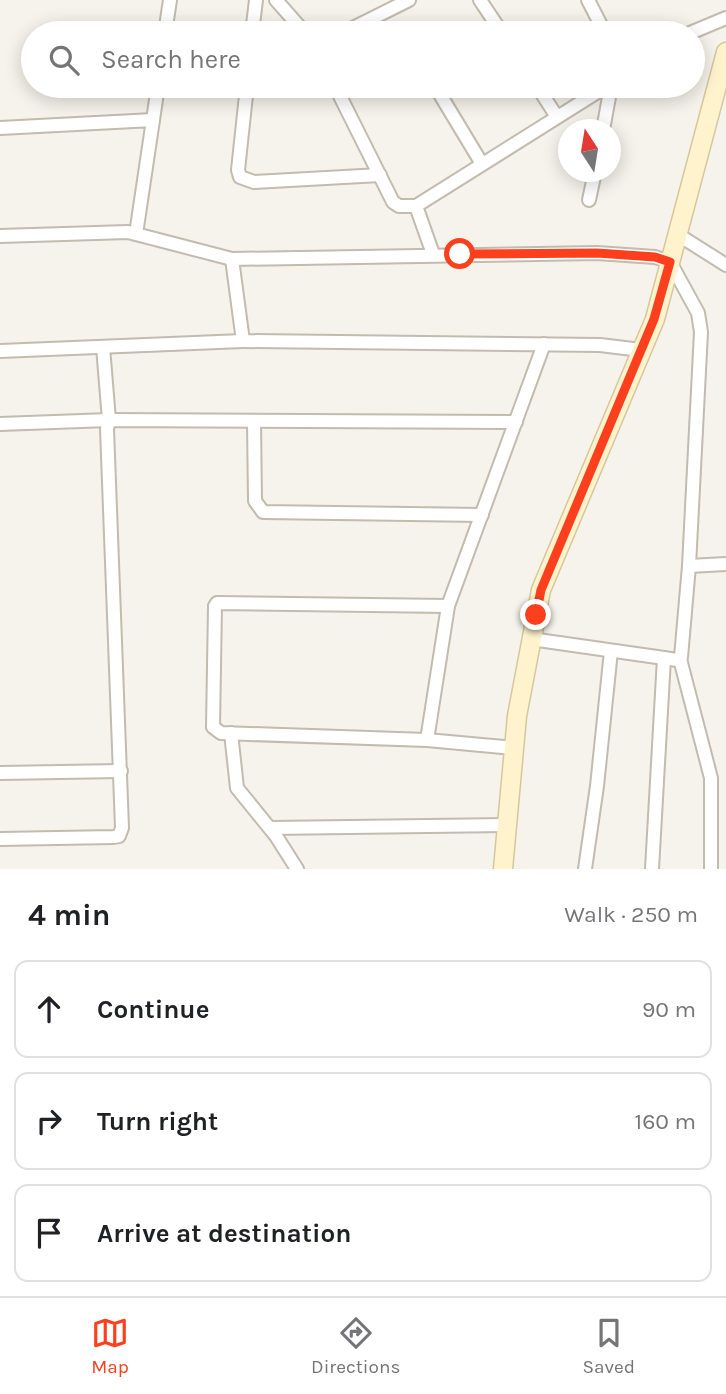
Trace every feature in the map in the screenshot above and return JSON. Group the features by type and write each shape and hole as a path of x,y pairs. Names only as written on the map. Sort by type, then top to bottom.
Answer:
{"street":[{"path":"167,21 170,0"},
{"path":"253,21 256,0"},
{"path":"276,0 294,21"},
{"path":"367,21 409,0"},
{"path":"480,0 494,21"},
{"path":"588,0 599,21"},
{"path":"705,27 726,18"},
{"path":"503,869 517,716 541,590 654,319 722,88 726,52"},
{"path":"136,234 156,98"},
{"path":"246,98 238,170 240,177 254,182 380,176"},
{"path":"341,98 393,202 399,206 416,206 589,98"},
{"path":"442,98 482,164"},
{"path":"545,98 557,117"},
{"path":"604,119 607,98"},
{"path":"0,128 153,120"},
{"path":"589,200 593,182"},
{"path":"416,206 433,254"},
{"path":"0,236 128,232 232,259 597,253 655,257 670,262 701,323 689,566 680,659 712,778 711,869"},
{"path":"677,234 726,265"},
{"path":"232,259 243,341"},
{"path":"0,351 243,341 600,345 641,350"},
{"path":"427,740 448,607 544,344"},
{"path":"0,839 119,836 122,828 108,420 103,347"},
{"path":"0,424 108,420 516,422"},
{"path":"254,422 255,501 263,512 482,514"},
{"path":"689,566 726,564"},
{"path":"448,607 217,603 212,722 216,731 427,740 514,748"},
{"path":"531,639 680,659"},
{"path":"585,869 597,786 611,650"},
{"path":"652,869 664,658"},
{"path":"231,733 237,788 270,828 297,869"},
{"path":"0,773 121,771"},
{"path":"270,828 507,825"}],"route":[{"path":"460,254 597,253 655,257 670,262 654,319 541,590 536,615"}]}
